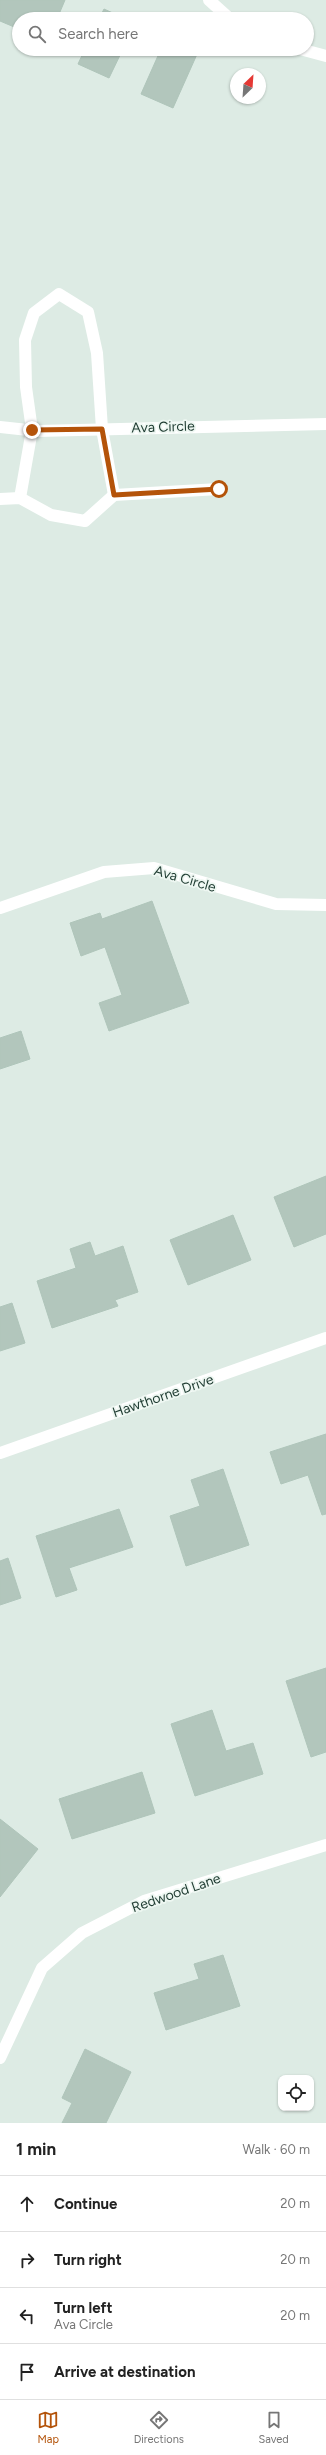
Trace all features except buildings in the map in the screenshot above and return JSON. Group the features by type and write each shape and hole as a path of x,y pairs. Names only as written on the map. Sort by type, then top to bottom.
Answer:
{"street":[{"path":"209,0 222,12"},
{"path":"314,53 326,56"},
{"path":"20,498 32,430 26,387 25,340 34,313 59,294 88,312 97,353 102,429 114,495"},
{"name":"Ava Circle","path":"0,427 32,430 326,424"},
{"path":"0,499 20,498 51,515 86,521 114,495 219,489"},
{"name":"Ava Circle","path":"0,908 104,872 154,868 276,904 326,905"},
{"name":"Hawthorne Drive","path":"0,1453 326,1338"},
{"name":"Redwood Lane","path":"0,2058 42,1968 82,1933 144,1901 326,1845"}],"route":[{"path":"32,430 102,429 114,495 219,489"}]}
